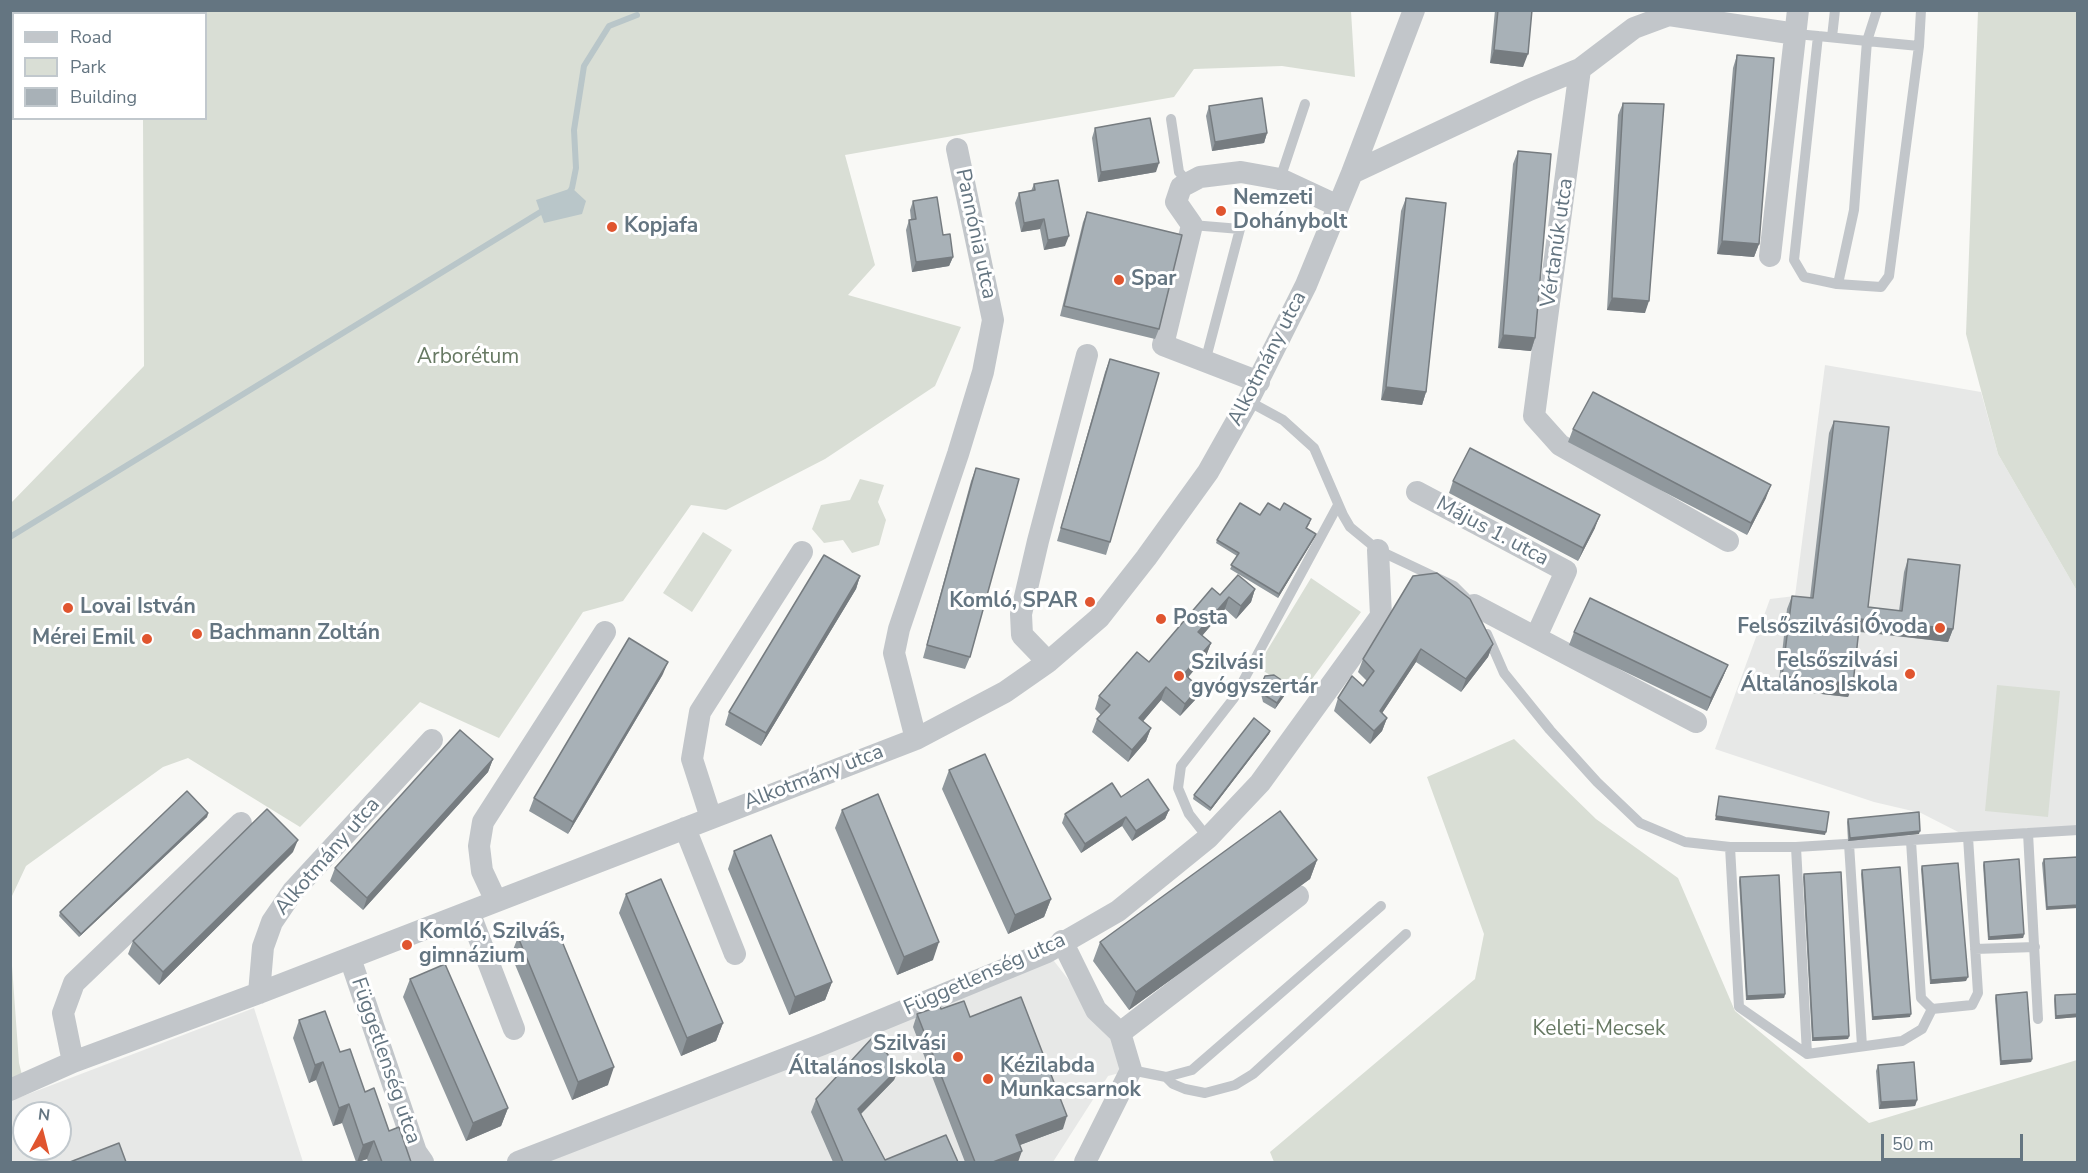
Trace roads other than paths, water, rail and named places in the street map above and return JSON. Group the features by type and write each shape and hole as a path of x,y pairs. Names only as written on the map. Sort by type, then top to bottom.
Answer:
{"street":[{"name":"Alkotmány utca","path":"10,1090 73,1062 259,993 916,739 1005,692 1048,662 1099,618 1146,558 1208,472 1254,391 1306,285 1352,173 1414,10"},
{"path":"1770,256 1807,35 1798,10"},
{"path":"1352,173 1529,90 1580,69 1634,28 1670,13 1807,35"},
{"name":"Vértanúk utca","path":"1580,69 1534,416 1560,445 1728,540"},
{"name":"Pannónia utca","path":"916,739 894,653 899,629 958,454 982,372 993,320 957,149"},
{"path":"1254,391 1205,362 1163,345 1192,225 1176,202 1181,187 1200,177 1241,172 1280,179 1338,206"},
{"path":"1048,662 1022,635 1021,614 1087,355"},
{"name":"Május 1. utca","path":"1418,492 1566,571 1536,637"},
{"name":"Függetlenség utca","path":"518,1162 824,1044 1047,952 1062,941 1118,911 1208,838 1260,783 1380,616 1378,550"},
{"path":"711,818 692,759 700,712 802,552"},
{"path":"1474,605 1696,722"},
{"path":"496,901 482,872 479,846 483,822 605,632"},
{"name":"Alkotmány utca","path":"259,993 264,947 272,922 293,891 432,740"},
{"path":"73,1062 63,1012 74,983 241,823"},
{"path":"685,828 735,954"},
{"path":"1120,1033 1298,896"},
{"path":"469,912 514,1029"},
{"path":"1062,941 1096,1010 1120,1033 1131,1070 1085,1162"},
{"name":"Függetlenség utca","path":"350,958 416,1152 423,1162"}],"lane":[{"path":"1832,37 1835,10"},
{"path":"1838,284 1854,210 1867,41 1877,10"},
{"path":"1919,46 1807,35 1794,260 1804,277 1838,284 1881,287 1889,276 1919,46 1921,10"},
{"path":"1280,179 1305,104"},
{"path":"1171,119 1179,172 1189,183"},
{"path":"1192,225 1240,229 1205,362"},
{"path":"1254,391 1314,448 1338,506 1350,527 1378,550 1454,586 1474,605 1504,674 1550,730 1614,799 1640,823 1686,842 1730,847 1796,847 2078,830"},
{"path":"1208,838 1189,814 1178,788 1181,766 1234,698 1338,506"},
{"path":"2028,833 2038,1019"},
{"path":"1932,1009 1972,1005 1978,993 1968,837"},
{"path":"1911,841 1921,998 1932,1009"},
{"path":"1849,844 1862,1046"},
{"path":"1730,847 1739,1007 1807,1054 1902,1041 1922,1029 1932,1009"},
{"path":"1796,847 1807,1054"},
{"path":"1131,1070 1166,1077 1192,1070 1381,906"},
{"path":"1166,1077 1173,1084 1205,1093 1235,1085 1253,1074 1406,934"},
{"path":"1975,949 2035,947"}],"waterway":[{"path":"569,193 576,168 574,130 584,66 609,26 637,15"},
{"path":"10,537 547,208"}],"place":[{"name":"Nemzeti Dohánybolt","path":"1221,211"},
{"name":"Kopjafa","path":"612,227"},
{"name":"Spar","path":"1119,280"},
{"name":"Komló, SPAR","path":"1090,602"},
{"name":"Lovai István","path":"68,608"},
{"name":"Posta","path":"1161,619"},
{"name":"Felsőszilvási Óvoda","path":"1940,628"},
{"name":"Bachmann Zoltán","path":"197,634"},
{"name":"Mérei Emil","path":"147,639"},
{"name":"Felsőszilvási Általános Iskola","path":"1910,674"},
{"name":"Szilvási gyógyszertár","path":"1179,676"},
{"name":"Komló, Szilvás, gimnázium","path":"407,945"},
{"name":"Szilvási Általános Iskola","path":"958,1057"},
{"name":"Kézilabda Munkacsarnok","path":"988,1079"}],"park label":[{"name":"Arborétum","path":"468,358"},
{"name":"Keleti-Mecsek","path":"1599,1030"}]}
